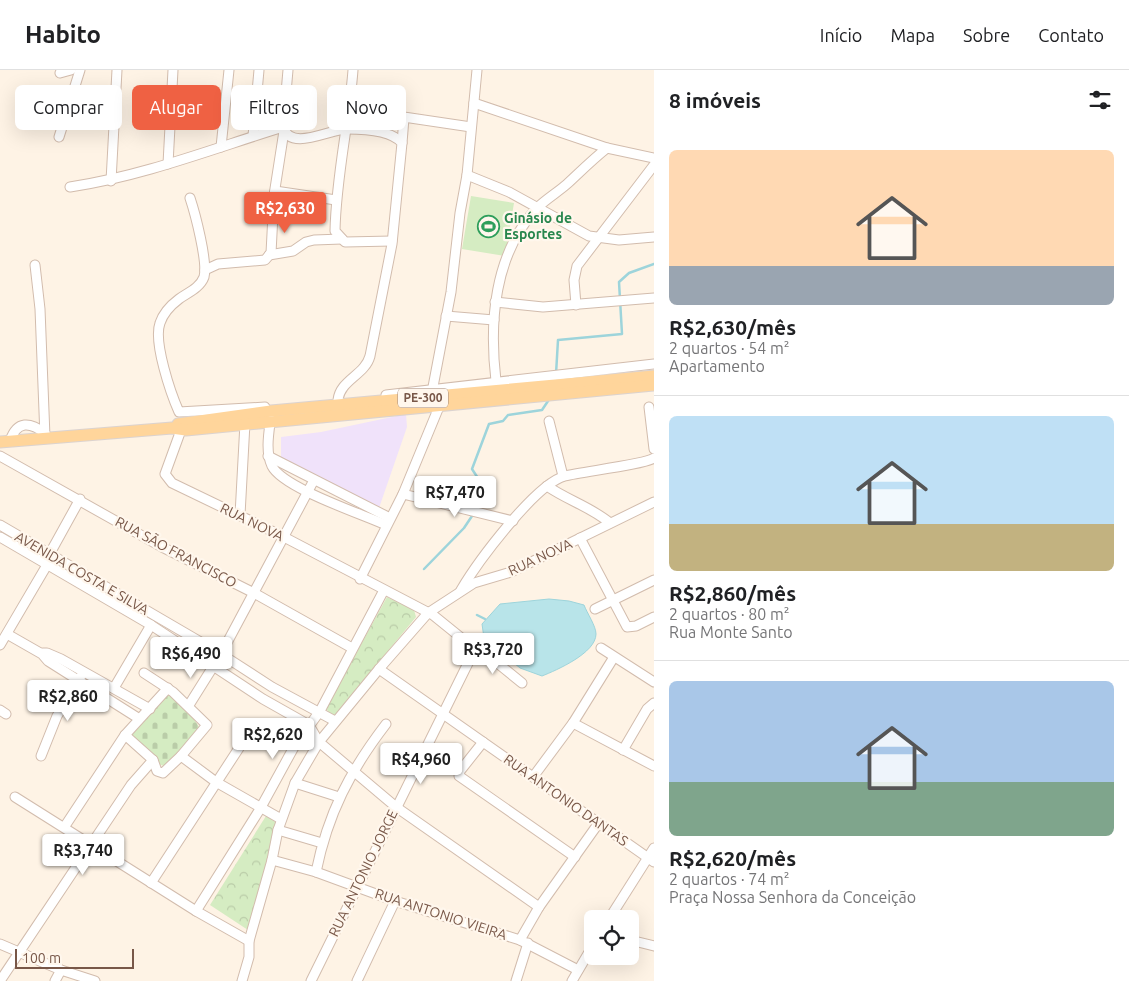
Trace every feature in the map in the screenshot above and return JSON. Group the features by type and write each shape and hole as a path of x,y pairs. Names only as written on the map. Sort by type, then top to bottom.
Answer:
{"main road":[{"name":"PE-300","path":"5,442 45,435 176,429 269,413 654,376"},
{"name":"PE-300","path":"436,397 654,385"}],"street":[{"path":"60,74 71,70"},
{"path":"59,137 80,70"},
{"path":"111,181 116,70"},
{"path":"168,164 173,70"},
{"path":"222,146 229,70"},
{"path":"253,136 259,70"},
{"path":"287,85 288,70"},
{"path":"352,85 353,70"},
{"path":"360,579 403,494 436,397 467,176 477,70"},
{"path":"474,103 606,148 654,158"},
{"path":"406,118 471,127"},
{"path":"70,187 111,181 253,136 279,130"},
{"path":"205,270 218,264 265,260 269,255 273,238 275,190 283,130"},
{"path":"284,130 297,139 341,130"},
{"path":"346,130 336,200 335,231 345,242 392,241"},
{"path":"356,130 384,133 395,137 402,143"},
{"path":"338,400 343,386 368,366 392,241 403,130"},
{"path":"496,381 492,344 495,302 504,267 516,236 538,208 606,148"},
{"path":"576,305 575,272 596,238 654,165"},
{"path":"467,176 491,184 538,208 580,233 596,238 619,240 654,237"},
{"path":"275,190 336,200"},
{"path":"190,198 205,270 200,284 178,300 166,312 159,324 158,336 168,381 179,412 269,413 338,400 436,397 496,381 654,364"},
{"path":"269,255 293,251 306,242 314,240 342,239"},
{"path":"35,265 40,309 45,435"},
{"path":"495,302 543,307 654,298"},
{"path":"446,316 494,320"},
{"path":"648,407 654,449"},
{"path":"269,413 268,456 272,467 282,477 309,491 388,522"},
{"path":"240,515 242,419"},
{"path":"549,421 563,476"},
{"name":"RUA NOVA","path":"176,429 165,474 166,478 384,590"},
{"name":"RUA SÃO FRANCISCO","path":"0,456 80,498 162,547 254,593 352,648"},
{"path":"268,456 388,522"},
{"path":"459,593 478,564 514,521 547,486 563,476 654,458"},
{"path":"189,705 221,654 282,536 314,480"},
{"path":"547,486 589,507 610,523"},
{"path":"403,494 514,521"},
{"path":"0,645 47,564 49,555 80,498"},
{"name":"RUA NOVA","path":"242,981 249,957 249,941 272,860 278,830 295,783 319,742 379,669 428,613 459,593 482,580 511,572 654,502"},
{"name":"AVENIDA COSTA E SILVA","path":"0,525 221,654 272,687 320,711 335,721"},
{"name":"AVENIDA COSTA E SILVA","path":"0,537 151,625 263,699 309,725"},
{"path":"580,538 627,627 636,626 654,617"},
{"path":"595,609 654,580"},
{"path":"196,911 260,809 294,747 320,711 384,590 446,623 475,649 486,653 522,683"},
{"path":"114,688 151,625"},
{"path":"7,634 42,654 48,661 138,718"},
{"path":"601,648 654,682"},
{"name":"RUA ANTONIO JORGE","path":"311,981 475,649"},
{"path":"42,654 47,653 150,709"},
{"path":"533,777 574,723 614,657"},
{"name":"RUA ANTONIO DANTAS","path":"379,669 650,860"},
{"path":"41,756 58,716 83,672"},
{"path":"125,734 152,760 157,771 162,773 181,756 207,725 189,705 168,688 144,673"},
{"path":"263,699 272,687"},
{"path":"64,826 125,734 168,688"},
{"path":"622,750 647,709 654,703"},
{"path":"574,723 654,766"},
{"path":"316,872 322,843 339,797 353,770 386,724"},
{"path":"309,725 319,742 396,807 540,907"},
{"path":"483,742 459,775 462,780 575,857"},
{"path":"151,883 239,748"},
{"path":"181,756 216,782 260,809 281,819"},
{"path":"0,981 18,951 131,785 152,760"},
{"path":"295,783 339,797"},
{"path":"16,797 196,911 249,941"},
{"path":"516,981 524,942 540,907 598,824"},
{"path":"278,830 322,843"},
{"path":"615,910 650,860 654,848"},
{"name":"RUA ANTONIO VIEIRA","path":"272,860 316,872 395,901 524,942 578,970"},
{"path":"357,981 395,901"},
{"path":"639,942 654,946"},
{"path":"0,944 61,970 95,981"},
{"path":"572,981 584,960"},
{"path":"56,981 61,970"}],"shaded area":[{"path":"406,414 407,427 379,508 281,458 281,437 321,432"}],"green space":[{"name":"Ginásio de Esportes","path":"471,196 514,203 505,256 462,249"},
{"path":"387,597 414,610 416,617 335,715 329,713 326,708"},
{"path":"169,693 188,710 201,730 164,766 158,764 131,735 131,732"},
{"path":"266,816 277,823 248,930 210,905"}],"water":[{"path":"549,599 584,605 596,634 590,648 583,654 566,665 542,676 520,668 484,638 482,624 500,604"}],"waterway":[{"path":"556,374 558,340 622,334 619,282 629,273 654,264"},
{"path":"475,507 483,486 472,469 489,424 503,421 508,415 542,410 550,398"},
{"path":"424,569 464,528 472,516"},
{"path":"477,615 485,619"}],"place":[{"name":"Ginásio de Esportes","path":"488,226"}]}
